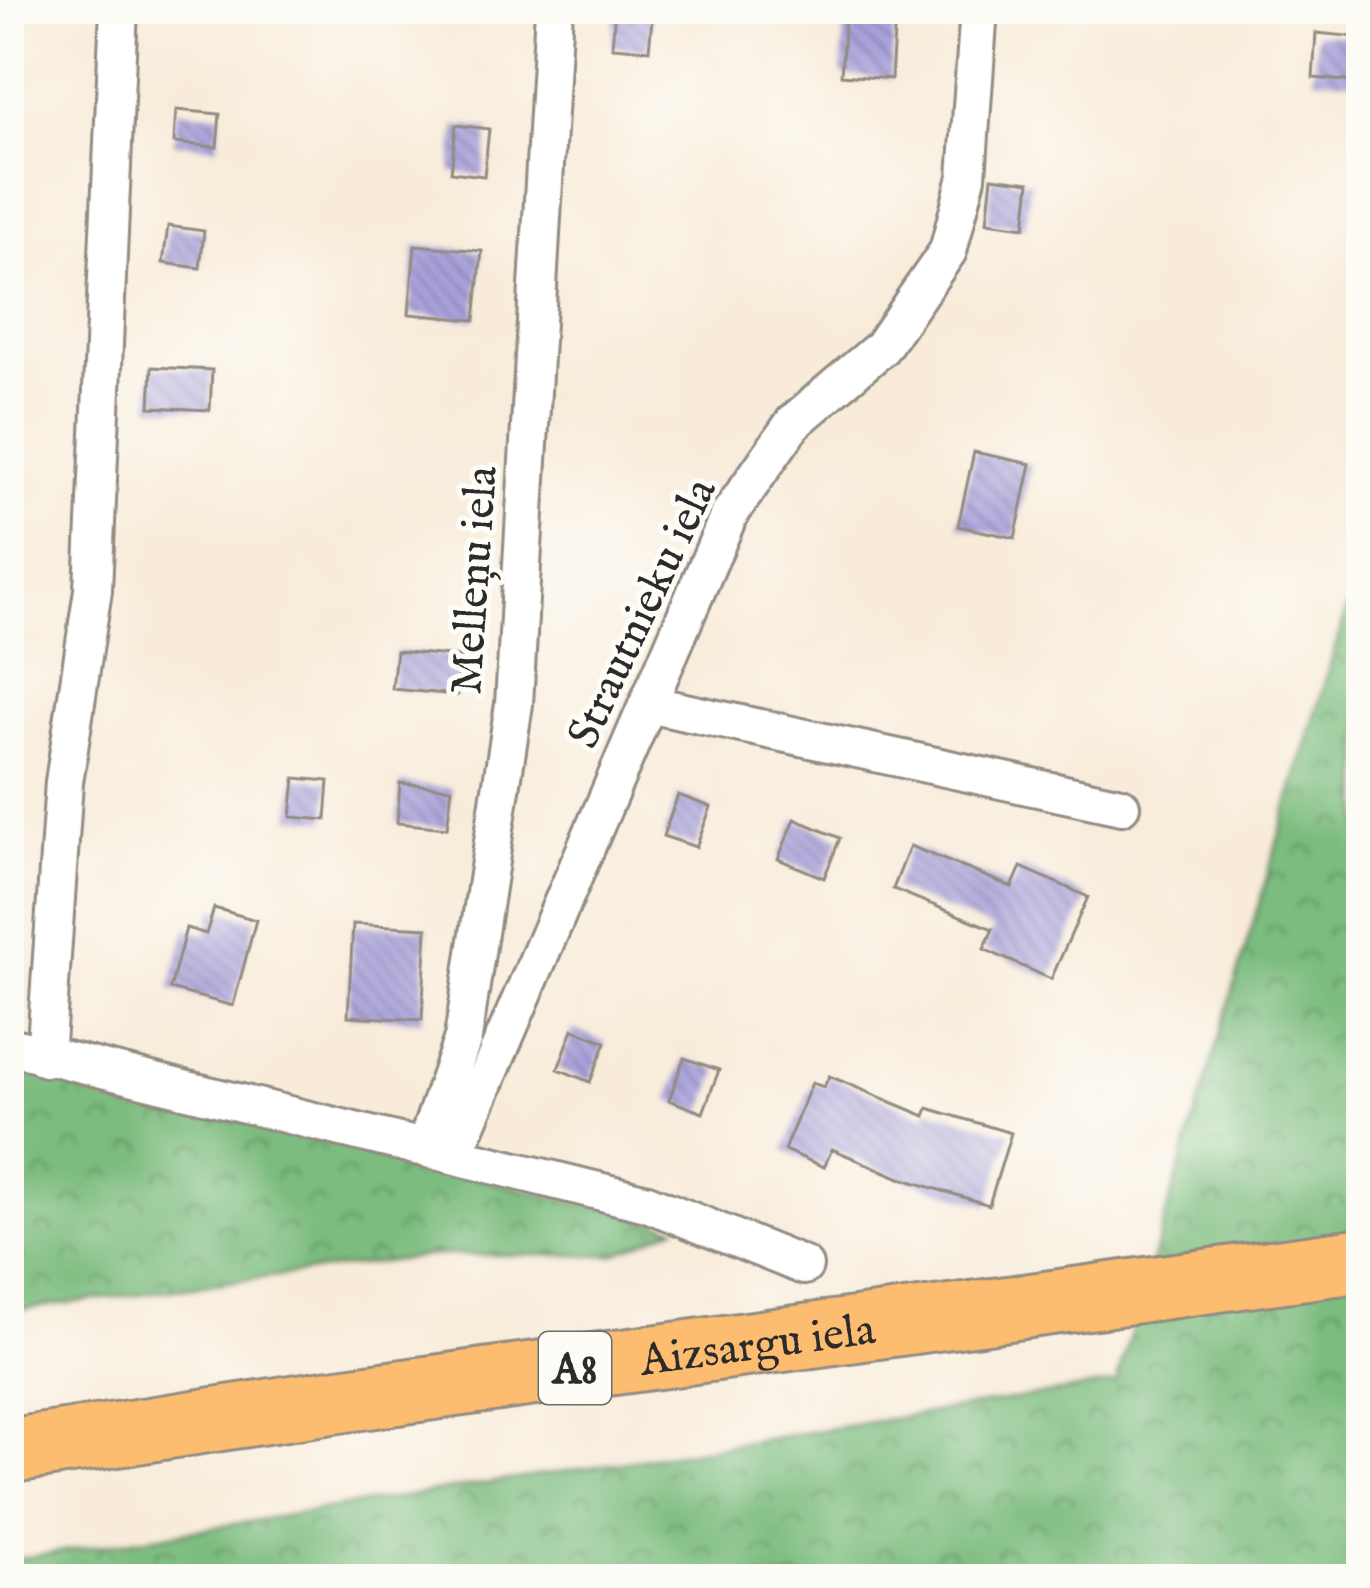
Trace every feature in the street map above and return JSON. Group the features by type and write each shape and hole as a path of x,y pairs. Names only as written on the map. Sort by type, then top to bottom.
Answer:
{"highway":[{"name":"Aizsargu iela","path":"9,1451 328,1402 1361,1260"}],"street":[{"path":"45,1058 64,782 93,590 119,9"},
{"name":"Melleņu iela","path":"440,1151 463,1038 514,704 554,9"},
{"name":"Strautnieku iela","path":"440,1151 648,704 729,515 794,422 880,348 948,251 968,177 980,9"},
{"path":"648,704 1121,806"},
{"path":"9,1046 647,1203 804,1266"}],"green space":[{"path":"1361,561 1361,1579 9,1579 9,1560 1116,1383"},
{"path":"9,1062 676,1227 613,1255 436,1255 9,1311"}],"building":[{"path":"615,9 653,9 649,50 612,47"},
{"path":"845,15 895,18 891,79 841,75"},
{"path":"1316,33 1359,37 1355,82 1313,78"},
{"path":"176,110 220,114 217,147 174,143"},
{"path":"456,125 489,129 484,176 451,172"},
{"path":"992,177 1030,182 1025,227 987,222"},
{"path":"168,226 204,231 200,268 163,263"},
{"path":"415,245 482,251 475,320 409,314"},
{"path":"152,367 212,370 210,410 150,407"},
{"path":"974,452 1031,464 1015,538 958,526"},
{"path":"396,651 461,657 457,695 392,689"},
{"path":"295,778 329,781 326,820 291,817"},
{"path":"400,783 452,788 447,828 397,823"},
{"path":"678,795 711,807 696,847 663,836"},
{"path":"795,819 840,838 824,878 778,859"},
{"path":"910,846 1012,887 1021,867 1088,897 1051,979 984,949 993,929 893,889"},
{"path":"214,908 256,920 233,1006 170,989 186,928 206,934"},
{"path":"353,924 427,928 422,1020 348,1016"},
{"path":"573,1029 606,1042 590,1082 558,1069"},
{"path":"684,1058 719,1070 703,1113 669,1100"},
{"path":"829,1076 925,1116 928,1108 1011,1133 989,1205 900,1178 832,1149 824,1167 784,1150 812,1083 824,1087"}]}
